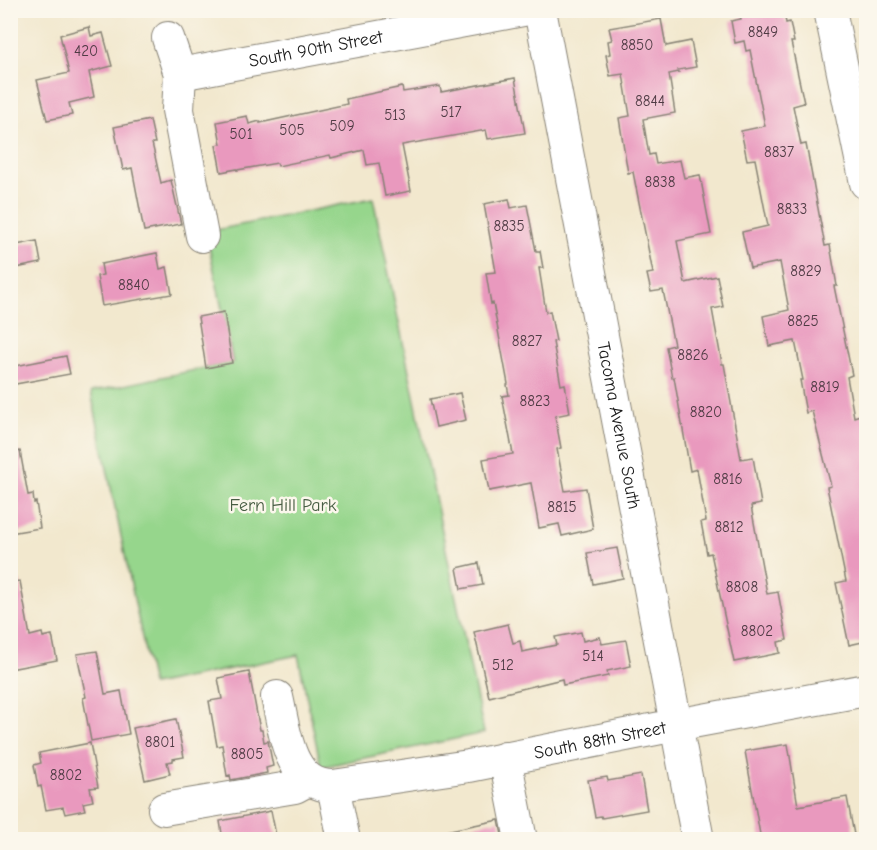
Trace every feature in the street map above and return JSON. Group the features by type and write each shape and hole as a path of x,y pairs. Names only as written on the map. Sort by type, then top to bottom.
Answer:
{"street":[{"name":"South 90th Street","path":"180,74 523,10"},
{"name":"Tacoma Avenue South","path":"540,10 698,840"},
{"path":"830,10 867,183"},
{"path":"168,38 180,74 178,110 202,236"},
{"name":"South 88th Street","path":"164,809 320,783 469,766 867,690"},
{"path":"277,698 288,745 296,765 320,783 344,840"},
{"path":"505,758 521,840"}],"green space":[{"name":"Fern Hill Park","path":"373,198 484,733 321,767 298,655 152,685 91,392 233,362 206,232"}],"building":[{"path":"739,10 770,10 771,16 784,13 786,23 790,22 794,42 791,42 804,103 793,106 801,145 806,144 825,246 830,245 837,286 834,286 852,375 847,377 854,417 863,414 867,427 867,641 849,645 836,583 846,581 827,487 831,486 812,411 806,413 800,380 803,380 795,341 769,346 763,316 789,310 780,262 750,268 742,232 768,226 755,159 747,160 741,131 765,126 750,50 746,51 744,41 735,43 731,21 741,19"},
{"path":"661,19 666,46 691,41 696,67 669,74 675,113 643,119 649,155 654,154 656,164 680,160 684,178 700,175 711,234 677,241 685,283 717,276 723,307 712,309 722,364 724,364 741,459 753,457 761,504 751,506 767,594 778,592 787,640 778,642 780,653 734,662 711,553 707,554 701,522 706,521 697,469 690,471 674,377 672,378 666,347 674,345 663,290 651,292 647,274 653,273 633,172 628,173 619,118 630,116 623,74 610,76 606,55 610,54 608,41 612,40 609,28"},
{"path":"89,27 91,36 103,33 112,66 89,72 94,97 69,103 72,115 47,120 37,80 69,73 60,35"},
{"path":"515,78 525,133 488,139 486,130 402,145 411,191 385,196 379,163 367,165 364,150 331,158 330,155 278,166 277,163 221,172 216,145 221,144 217,122 247,116 249,124 260,121 260,123 347,104 346,99 402,87 403,92 440,86 441,92"},
{"path":"150,120 155,143 152,143 161,183 171,180 181,224 144,231 132,168 123,170 114,127"},
{"path":"509,199 511,208 527,205 536,251 540,251 543,268 539,268 546,312 550,311 561,385 565,384 570,413 555,416 561,448 557,449 565,491 586,488 593,529 562,536 559,524 539,528 531,483 489,491 483,459 513,454 502,396 509,395 508,384 486,273 496,272 484,204"},
{"path":"37,241 41,263 16,268 11,246"},
{"path":"157,253 160,269 167,267 172,294 102,306 97,276 103,275 101,264"},
{"path":"224,312 232,363 206,368 198,317"},
{"path":"66,356 70,374 10,385 10,367"},
{"path":"460,393 466,420 436,427 430,399"},
{"path":"20,451 28,495 33,494 34,503 36,502 40,528 10,533 10,452"},
{"path":"617,548 623,578 593,584 587,553"},
{"path":"479,563 483,585 461,589 457,568"},
{"path":"20,581 30,636 42,633 43,637 52,635 57,660 10,669 10,582"},
{"path":"508,624 513,643 520,641 522,652 557,645 555,637 581,632 583,641 600,637 602,644 626,640 631,666 607,671 608,676 563,685 562,679 489,697 474,632"},
{"path":"97,651 105,694 121,691 129,734 91,741 83,698 86,697 77,654"},
{"path":"249,672 260,730 262,730 264,742 268,741 273,766 266,768 267,773 231,780 230,775 227,776 222,745 217,746 209,701 222,699 218,678"},
{"path":"176,719 184,757 167,762 170,774 145,780 133,728"},
{"path":"90,743 98,787 90,788 93,801 83,803 85,810 65,814 63,807 46,810 41,786 38,787 34,765 41,763 39,753"},
{"path":"788,744 798,806 847,797 855,840 761,840 745,751"},
{"path":"641,775 647,810 602,818 601,816 595,817 588,780 607,777 608,781"},
{"path":"271,811 277,840 223,840 220,821"},
{"path":"499,820 503,840 446,840 445,831"}]}
